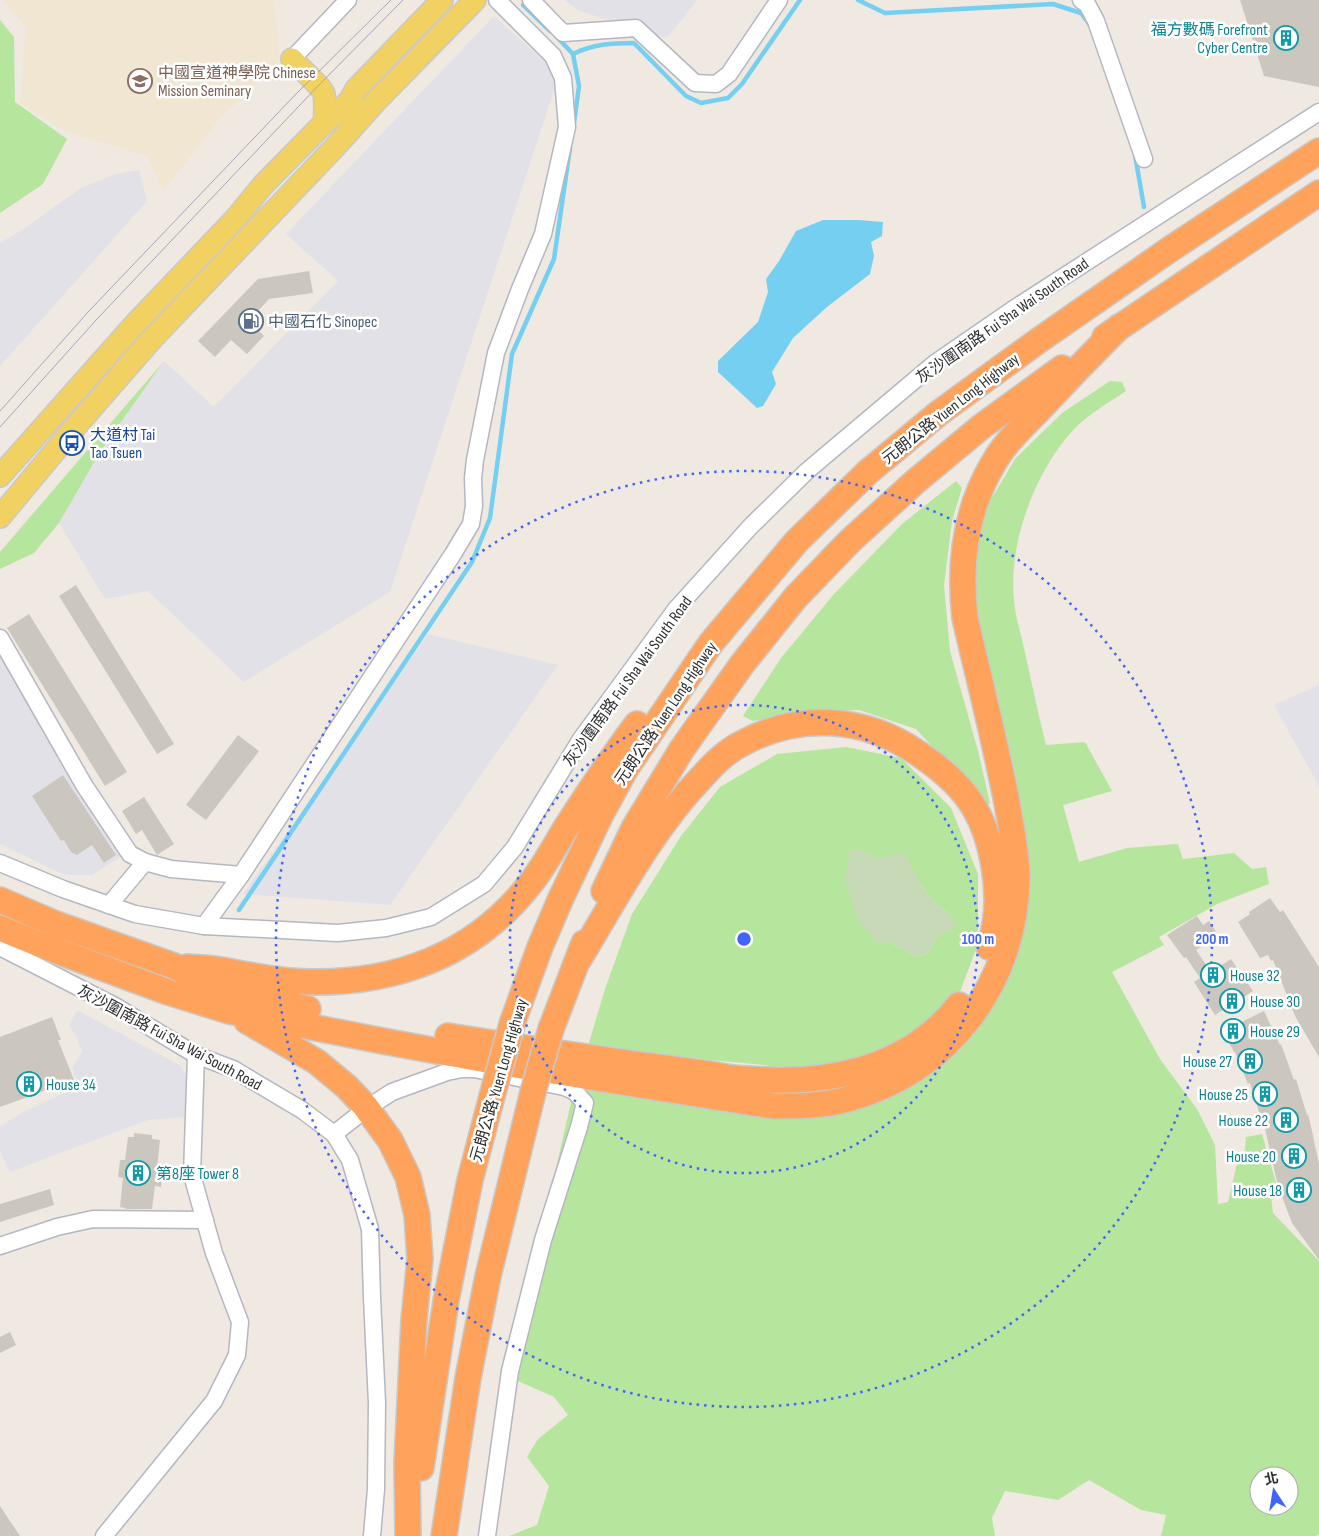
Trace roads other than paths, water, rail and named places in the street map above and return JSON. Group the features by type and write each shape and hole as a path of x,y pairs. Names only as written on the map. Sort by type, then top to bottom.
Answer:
{"highway":[{"name":"元朗公路 Yuen Long Highway","path":"408,1536 421,1471 446,1301 470,1180 513,1021 540,947 561,898 601,814 625,770 711,643 797,541 868,472 939,413 1079,312 1210,222 1319,151"},
{"name":"元朗公路 Yuen Long Highway","path":"444,1536 468,1378 486,1285 533,1092 551,1029 596,907 634,828 682,748 743,663 792,602 850,541 896,499 981,427 1119,327 1319,193"},
{"path":"0,928 168,992 229,1011 503,1063 773,1106 811,1106 848,1099 883,1086 916,1068 946,1045 971,1017 992,985 1006,950 1015,914 1017,876 1013,839 1002,777 967,625 964,603 962,572 968,527 982,484 1004,446 1119,327"},
{"path":"174,966 308,982 340,981 375,976 413,967 457,948 487,927 511,906 531,883 612,757 659,698 711,643"},
{"path":"4,902 56,924 174,966 217,988 277,1002 434,1034 745,1079 786,1080 824,1077 861,1070 885,1062 912,1048 932,1034 952,1014 972,986 986,958 994,935 998,897 992,856 985,830 980,817 969,799 951,778 931,761 900,741 864,728 828,722 798,724 770,731 740,744 720,758 681,798 653,838 578,959"},
{"path":"229,1011 317,1062 347,1087 365,1106 390,1140 408,1177 418,1222 420,1260 414,1320 407,1464 408,1536"}],"main road":[{"path":"0,476 135,324 236,218 263,185 322,125 338,113 350,100 356,88 442,0"},
{"path":"0,517 151,340 335,147 378,99 475,0"},
{"path":"292,59 324,92 325,104 322,125"},
{"path":"324,92 356,88"}],"street":[{"path":"292,59 336,6 348,0"},
{"path":"204,926 241,875 448,562 471,524 474,506 473,478 475,460 496,353 543,234 567,127 563,78 553,56 497,0"},
{"path":"530,0 563,33 636,28 695,83 716,84 729,74 778,0"},
{"path":"1080,0 1086,4 1096,21 1144,159"},
{"name":"灰沙圍南路 Fui Sha Wai South Road","path":"0,863 63,889 135,914 204,926 338,933 386,928 431,917 484,884 515,847 581,740 676,609 750,527 807,471 935,363 1012,310 1319,112"},
{"path":"0,638 84,785 130,854 145,862 171,869 241,875"},
{"path":"109,905 145,862"},
{"name":"灰沙圍南路 Fui Sha Wai South Road","path":"0,947 115,1006 196,1055 233,1069 302,1110 334,1134"},
{"path":"104,1536 214,1401 237,1355 240,1322 214,1253 192,1175 196,1055"},
{"path":"378,1101 392,1092 447,1072 462,1069 564,1087 578,1094 585,1104 543,1240 510,1371 487,1536"},
{"path":"362,1112 334,1134 350,1160 370,1229 377,1403 376,1489 372,1536"},
{"path":"0,1246 57,1227 94,1219 205,1220"}],"water":[{"path":"823,220 883,222 882,236 871,242 874,256 870,274 827,307 793,338 772,372 776,384 763,406 757,408 718,372 718,361 758,322 768,292 766,279 796,231"}],"waterway":[{"path":"573,54 603,45 634,43 686,96 701,103 728,98 742,84 800,0"},
{"path":"858,0 885,13 1053,4 1081,13 1090,25"},
{"path":"523,5 550,31"},
{"path":"556,36 573,54 579,86 574,123"},
{"path":"239,910 472,562 490,518 512,354 554,259 570,148"},
{"path":"1135,155 1144,207"}],"tram line":[{"path":"0,411 89,311 296,94 391,0"},
{"path":"0,427 97,319 318,86 403,0"}],"place":[{"name":"福方數碼 Forefront Cyber Centre","path":"1286,38"},
{"name":"中國宣道神學院 Chinese Mission Seminary","path":"140,81"},
{"name":"中國石化 Sinopec","path":"251,321"},
{"name":"大道村 Tai Tao Tsuen","path":"72,443"},
{"name":"House 32","path":"1213,975"},
{"name":"House 30","path":"1232,1001"},
{"name":"House 29","path":"1233,1031"},
{"name":"House 27","path":"1250,1061"},
{"name":"House 34","path":"29,1084"},
{"name":"House 25","path":"1265,1094"},
{"name":"House 22","path":"1286,1120"},
{"name":"House 20","path":"1294,1156"},
{"name":"第8座 Tower 8","path":"138,1173"},
{"name":"House 18","path":"1299,1190"}]}
